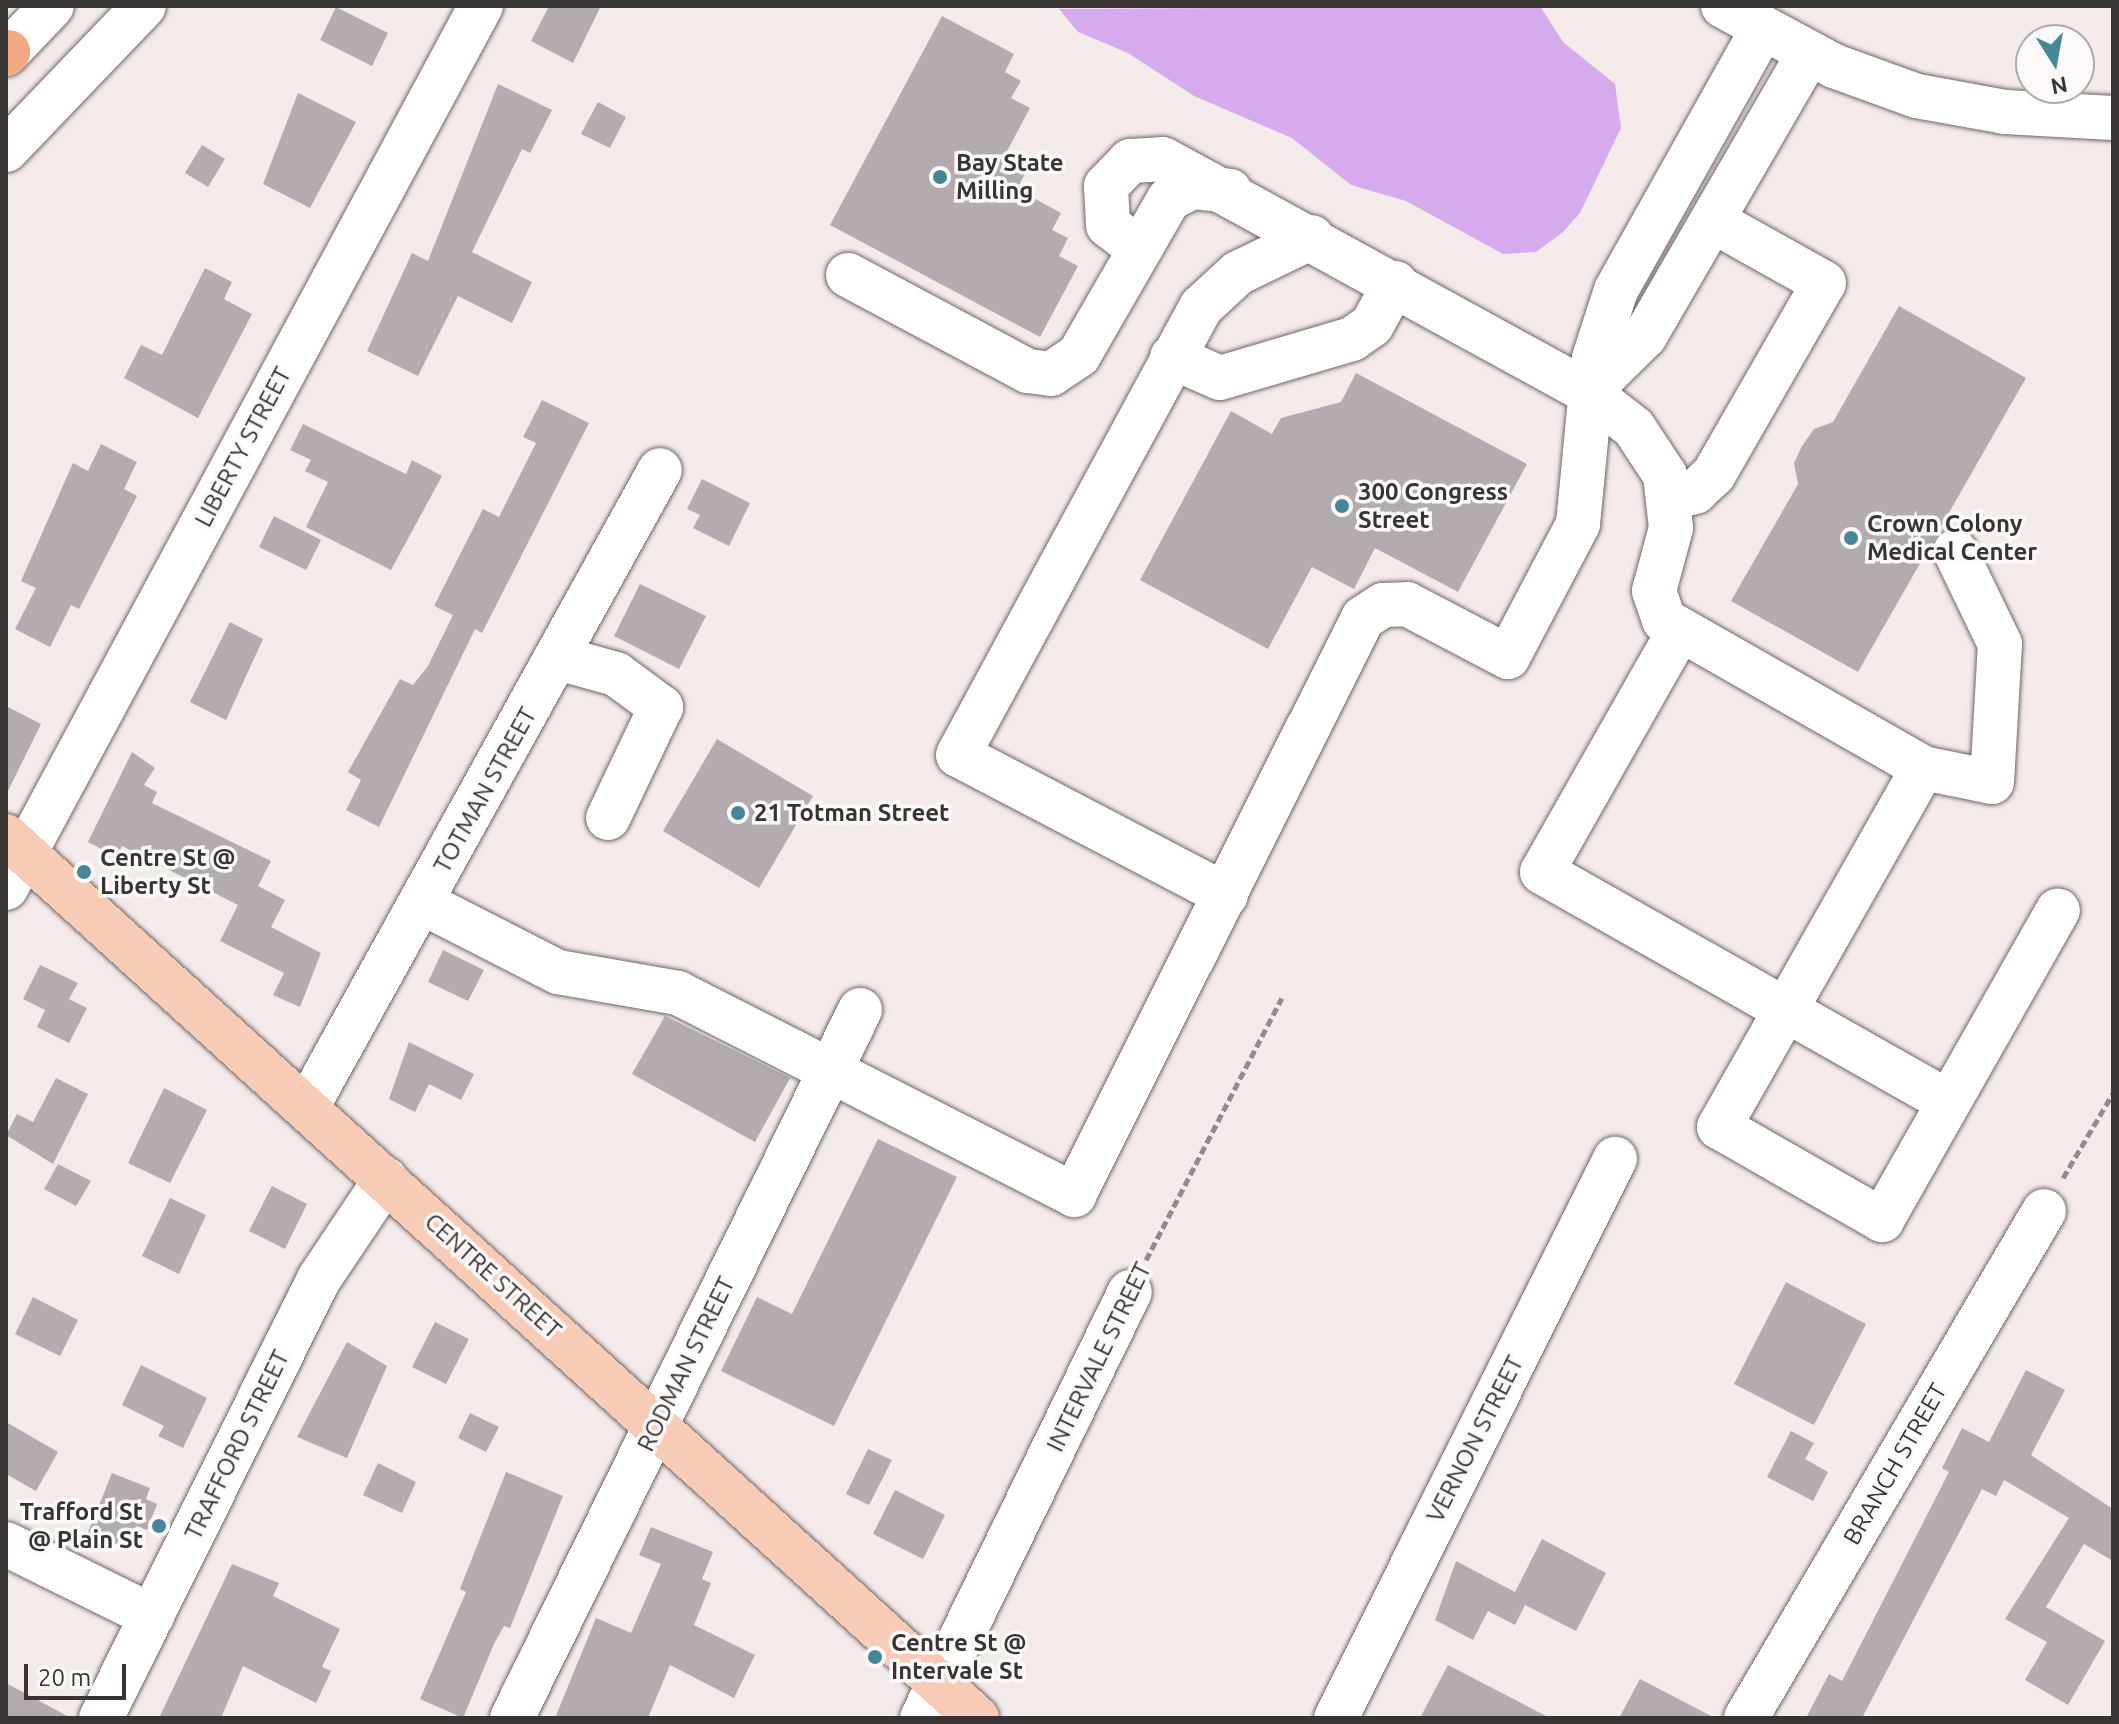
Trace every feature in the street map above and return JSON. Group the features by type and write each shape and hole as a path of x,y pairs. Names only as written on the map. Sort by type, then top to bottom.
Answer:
{"main road":[{"name":"CENTRE STREET","path":"12,859 307,1107 657,1424 930,1701 977,1718"}],"street":[{"path":"7,54 52,6"},
{"path":"6,150 144,6"},
{"name":"LIBERTY STREET","path":"12,859 481,6"},
{"path":"1723,6 1864,79 1946,102 2113,118"},
{"path":"423,903 558,972 678,993 1074,1195 1367,614 1407,604 1508,657 1578,524 1588,392 1616,290 1763,28"},
{"path":"1588,392 1645,336 1809,53"},
{"path":"1137,247 1113,232 1103,205 1109,179 1130,161 1163,159 1230,191 1588,392 1654,453 1671,498 1670,535 1654,597 1659,615 1679,631 1923,768 1992,782 2002,653 1992,619 1955,551"},
{"path":"848,275 1045,375 1079,355 1137,247 1176,194 1202,186 1230,191"},
{"path":"1671,498 1695,492 1714,474 1824,283 1713,221"},
{"path":"1226,895 958,755 1172,357 1218,286 1312,237"},
{"path":"1172,357 1220,378 1352,339 1372,325 1395,283"},
{"name":"TOTMAN STREET","path":"307,1107 423,903 660,470"},
{"path":"1679,631 1542,872 1949,1102"},
{"path":"558,658 616,674 661,707 608,818"},
{"path":"1923,768 1719,1127 1882,1220 2058,910"},
{"name":"RODMAN STREET","path":"512,1718 860,1010"},
{"name":"VERNON STREET","path":"1336,1718 1615,1159"},
{"name":"TRAFFORD STREET","path":"101,1718 319,1279 386,1179"},
{"name":"BRANCH STREET","path":"1746,1718 2044,1211"},
{"name":"INTERVALE STREET","path":"930,1701 1130,1292"},
{"path":"6,1544 152,1616"}],"path":[{"name":"INTERVALE STREET","path":"1130,1292 1282,998"},
{"path":"2044,1211 2113,1093"}],"shaded area":[{"path":"1540,6 1563,42 1615,84 1621,128 1580,213 1563,232 1536,252 1503,254 1406,201 1351,185 1292,138 1194,96 1128,53 1078,32 1059,9"}],"building":[{"path":"549,6 601,6 573,63 531,41"},
{"path":"336,7 388,33 372,66 320,40"},
{"name":"Bay State Milling","path":"942,16 1014,54 1005,72 1021,81 1011,98 1030,108 1007,151 1030,164 1017,189 1061,213 1052,230 1068,238 1059,256 1078,266 1040,337 830,225"},
{"path":"498,84 552,110 530,153 522,149 472,252 532,282 512,323 458,296 418,376 367,351 412,253 428,261"},
{"path":"298,93 356,122 310,208 263,184"},
{"path":"598,102 626,117 610,148 581,134"},
{"path":"202,145 225,159 208,187 185,173"},
{"path":"205,268 232,282 224,299 252,314 198,418 124,378 141,345 162,355"},
{"name":"Crown Colony Medical Center","path":"1899,306 2026,378 1858,672 1731,601 1798,484 1794,463 1802,446 1814,429 1833,422"},
{"name":"300 Congress Street","path":"1356,373 1527,464 1458,592 1375,548 1354,589 1312,567 1268,649 1140,580 1231,411 1272,434 1281,418 1341,402"},
{"path":"542,400 589,423 482,633 475,629 379,827 346,810 361,780 348,772 400,679 413,685 428,666 453,615 434,606 483,509 499,517 536,443 523,437"},
{"path":"303,424 406,474 412,460 442,476 391,570 306,527 328,482 305,471 311,460 290,450"},
{"path":"101,444 137,462 124,489 137,496 79,609 71,605 50,647 15,629 36,588 21,581 73,463 88,471"},
{"path":"702,479 750,503 729,546 693,528 700,515 687,509"},
{"path":"274,516 321,540 306,570 259,547"},
{"path":"640,584 706,616 679,669 614,636"},
{"path":"230,622 263,639 226,720 190,702"},
{"path":"6,706 41,724 6,795"},
{"name":"21 Totman Street","path":"717,739 813,796 759,888 663,831"},
{"path":"132,752 155,768 144,785 157,792 152,803 271,861 258,886 285,900 271,927 321,953 300,1007 273,995 284,973 220,941 238,905 122,846 117,857 88,842"},
{"path":"443,950 484,970 468,1001 428,982"},
{"path":"40,965 78,983 69,999 87,1008 69,1043 37,1027 45,1010 23,999"},
{"path":"665,1016 790,1078 755,1142 632,1074"},
{"path":"409,1042 474,1074 461,1100 429,1084 415,1112 389,1099"},
{"path":"56,1078 88,1094 53,1164 6,1135 17,1114 33,1122"},
{"path":"164,1088 207,1110 170,1183 128,1163"},
{"path":"878,1139 957,1177 834,1426 721,1371 757,1297 792,1314"},
{"path":"58,1164 91,1181 76,1206 44,1189"},
{"path":"272,1186 307,1204 285,1249 249,1231"},
{"path":"170,1198 206,1215 179,1274 142,1256"},
{"path":"1786,1282 1866,1324 1814,1425 1734,1384"},
{"path":"33,1297 78,1320 60,1356 15,1334"},
{"path":"435,1322 469,1339 446,1384 412,1367"},
{"path":"347,1342 387,1366 347,1458 297,1437"},
{"path":"141,1365 207,1398 183,1448 158,1436 164,1426 122,1405"},
{"path":"2026,1370 2065,1390 2031,1455 2113,1509 2113,1561 2084,1544 2046,1607 2105,1641 2068,1705 2025,1680 2047,1642 2005,1619 2069,1518 2004,1480 1996,1496 1982,1489 1862,1718 1806,1718 1829,1674 1842,1681 1949,1472 1942,1468 1962,1428 1989,1442"},
{"path":"470,1413 499,1427 486,1452 458,1438"},
{"path":"6,1422 58,1452 36,1491 6,1474"},
{"path":"1791,1431 1814,1443 1805,1459 1828,1472 1813,1501 1767,1477"},
{"path":"868,1449 892,1460 869,1505 846,1494"},
{"path":"378,1463 416,1482 402,1513 363,1495"},
{"path":"506,1472 563,1496 510,1628 504,1626 494,1644 463,1718 420,1699 466,1592 460,1589"},
{"path":"112,1473 150,1488 146,1499 157,1504 147,1530 136,1526 126,1548 88,1532"},
{"path":"895,1490 945,1515 923,1559 873,1534"},
{"path":"651,1527 713,1552 702,1579 711,1583 694,1625 755,1655 734,1698 670,1665 648,1718 555,1718 596,1618 631,1633 661,1564 639,1555"},
{"path":"1542,1539 1606,1573 1576,1631 1525,1605 1515,1625 1488,1611 1473,1640 1435,1620 1456,1561 1515,1592"},
{"path":"232,1564 279,1583 273,1596 340,1629 322,1667 331,1671 316,1703 243,1666 221,1718 159,1718"},
{"path":"1448,1665 1550,1718 1420,1718"},
{"path":"1640,1679 1715,1718 1619,1718"},
{"path":"6,1683 71,1718 6,1718"}],"place":[{"name":"Bay State Milling","path":"940,177"},
{"name":"300 Congress Street","path":"1342,506"},
{"name":"Crown Colony Medical Center","path":"1851,538"},
{"name":"21 Totman Street","path":"738,813"},
{"name":"Centre St @ Liberty St","path":"84,872"},
{"name":"Trafford St @ Plain St","path":"159,1526"},
{"name":"Centre St @ Intervale St","path":"875,1657"}]}
